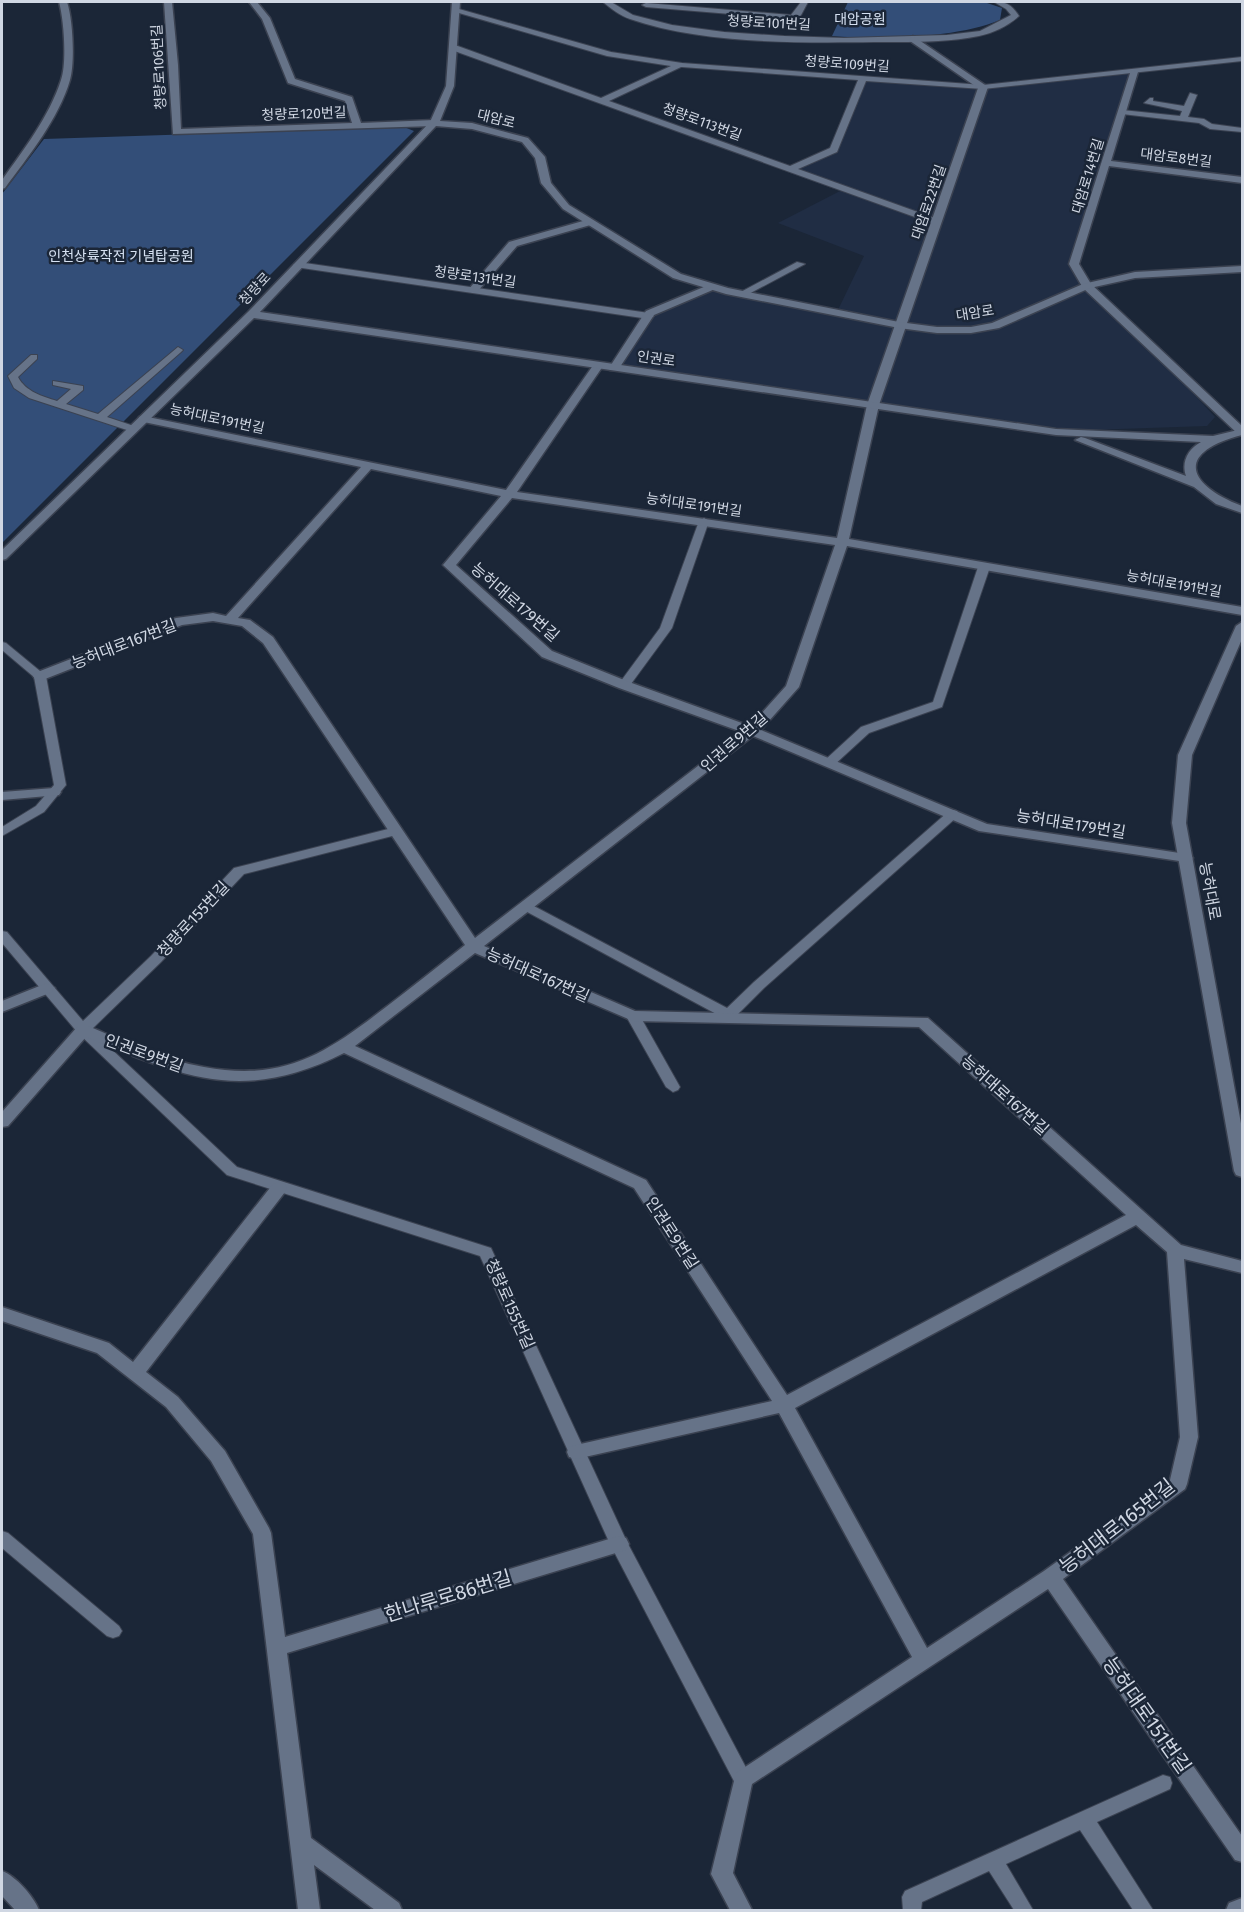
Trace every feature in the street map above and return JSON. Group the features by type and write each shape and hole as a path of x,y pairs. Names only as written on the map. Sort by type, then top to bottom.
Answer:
{"street":[{"path":"2,186 38,137 66,78 68,20 63,2"},
{"name":"청량로106번길","path":"168,2 174,65 176,132"},
{"path":"253,2 266,18 291,81 349,99 357,125"},
{"name":"청량로","path":"2,556 252,314 434,123 450,87 456,5"},
{"path":"913,39 982,87"},
{"name":"대암로14번길","path":"1088,286 1074,264 1134,72"},
{"name":"대암로22번길","path":"873,405 982,87"},
{"name":"청량로120번길","path":"176,132 434,123"},
{"name":"대암로","path":"434,123 472,126 525,140 540,157 546,183 566,207 677,276 742,294 899,325 936,330 971,330 995,326 1088,286 1134,275 1242,269"},
{"name":"대암로8번길","path":"1106,163 1242,180"},
{"path":"473,290 513,244 590,222"},
{"path":"1088,286 1242,432"},
{"path":"614,368 649,316 711,287"},
{"name":"인권로","path":"252,314 1056,432"},
{"name":"능허대로179번길","path":"598,366 509,494 449,565 547,654 624,685 752,731 984,828 1186,858"},
{"name":"인권로9번길","path":"82,1030 169,1064 196,1072 252,1077 281,1073 309,1064 344,1047 752,731 792,687 842,542 873,405"},
{"name":"능허대로191번길","path":"143,419 509,494 842,542 1242,611"},
{"path":"1056,432 1212,439 1242,432"},
{"path":"1056,432 1105,447 1196,484 1214,498 1242,512"},
{"path":"1196,484 1188,471 1189,459 1197,448 1212,439"},
{"path":"229,620 368,466"},
{"name":"능허대로167번길","path":"40,676 180,621 213,617 246,623 268,640 474,947 633,1017 923,1022 1175,1250 1242,1267"},
{"name":"능허대로","path":"1242,626 1185,755 1179,822 1242,1172"},
{"path":"2,796 54,792"},
{"path":"2,1007 47,988"},
{"path":"2,1122 82,1030"},
{"name":"인권로9번길","path":"344,1047 640,1184 784,1405"},
{"path":"135,1373 279,1188"},
{"path":"576,1452 784,1405 1139,1216"},
{"name":"능허대로165번길","path":"744,1779 1051,1576 1178,1484 1189,1437 1175,1250"},
{"path":"2,1314 103,1348 172,1402 218,1456 262,1533 309,1911"},
{"path":"784,1405 924,1660"},
{"name":"한나루로86번길","path":"277,1648 619,1544"},
{"name":"능허대로151번길","path":"1051,1576 1242,1853"},
{"path":"741,1911 723,1874 744,1779"},
{"path":"302,1843 391,1911"},
{"path":"2,1881 28,1911"},
{"path":"1237,1911 1242,1908"}],"lane":[{"name":"청량로101번길","path":"607,2 612,8 638,19 676,29 734,36 867,41 980,34 1002,25 1015,16 1009,7 997,2"},
{"path":"646,5 780,21 797,15 804,2"},
{"name":"청량로109번길","path":"456,5 610,54 680,65 982,87 1242,59"},
{"path":"789,32 798,39"},
{"name":"청량로113번길","path":"452,47 937,222"},
{"path":"602,100 680,65"},
{"path":"792,168 834,150 863,78"},
{"path":"1184,119 1192,95"},
{"path":"1150,100 1148,103 1187,109"},
{"path":"1122,112 1184,119 1242,130"},
{"path":"742,294 800,264"},
{"name":"청량로131번길","path":"298,265 649,316"},
{"path":"100,418 178,350"},
{"path":"34,357 13,376 18,386 33,396 133,429"},
{"path":"57,383 79,388 58,405"},
{"path":"624,685 666,628 704,521"},
{"path":"829,763 865,730 938,704 984,567"},
{"path":"2,645 40,676 60,785 40,809 2,832"},
{"path":"525,907 727,1017 759,985 953,814"},
{"name":"청량로155번길","path":"82,1030 156,959 239,871 396,831"},
{"name":"청량로155번길","path":"2,935 82,1030 232,1172 486,1252 619,1544 744,1779"},
{"path":"633,1017 673,1087"},
{"path":"2,1538 112,1630"},
{"path":"912,1911 912,1897 1162,1783"},
{"path":"1084,1819 1144,1911"},
{"path":"993,1860 1024,1911"}],"shaded area":[{"path":"1132,72 1073,263 1215,417 1207,426 1060,431 620,366 653,314 710,290 836,314 864,256 778,223 840,191 787,172 836,150 864,79 985,88"}],"green space":[{"name":"대암공원","path":"848,2 984,2 1002,8 1000,20 963,31 872,38 832,36"},
{"name":"인천상륙작전 기념탑공원","path":"404,127 414,131 2,543 2,194 44,139"}]}
